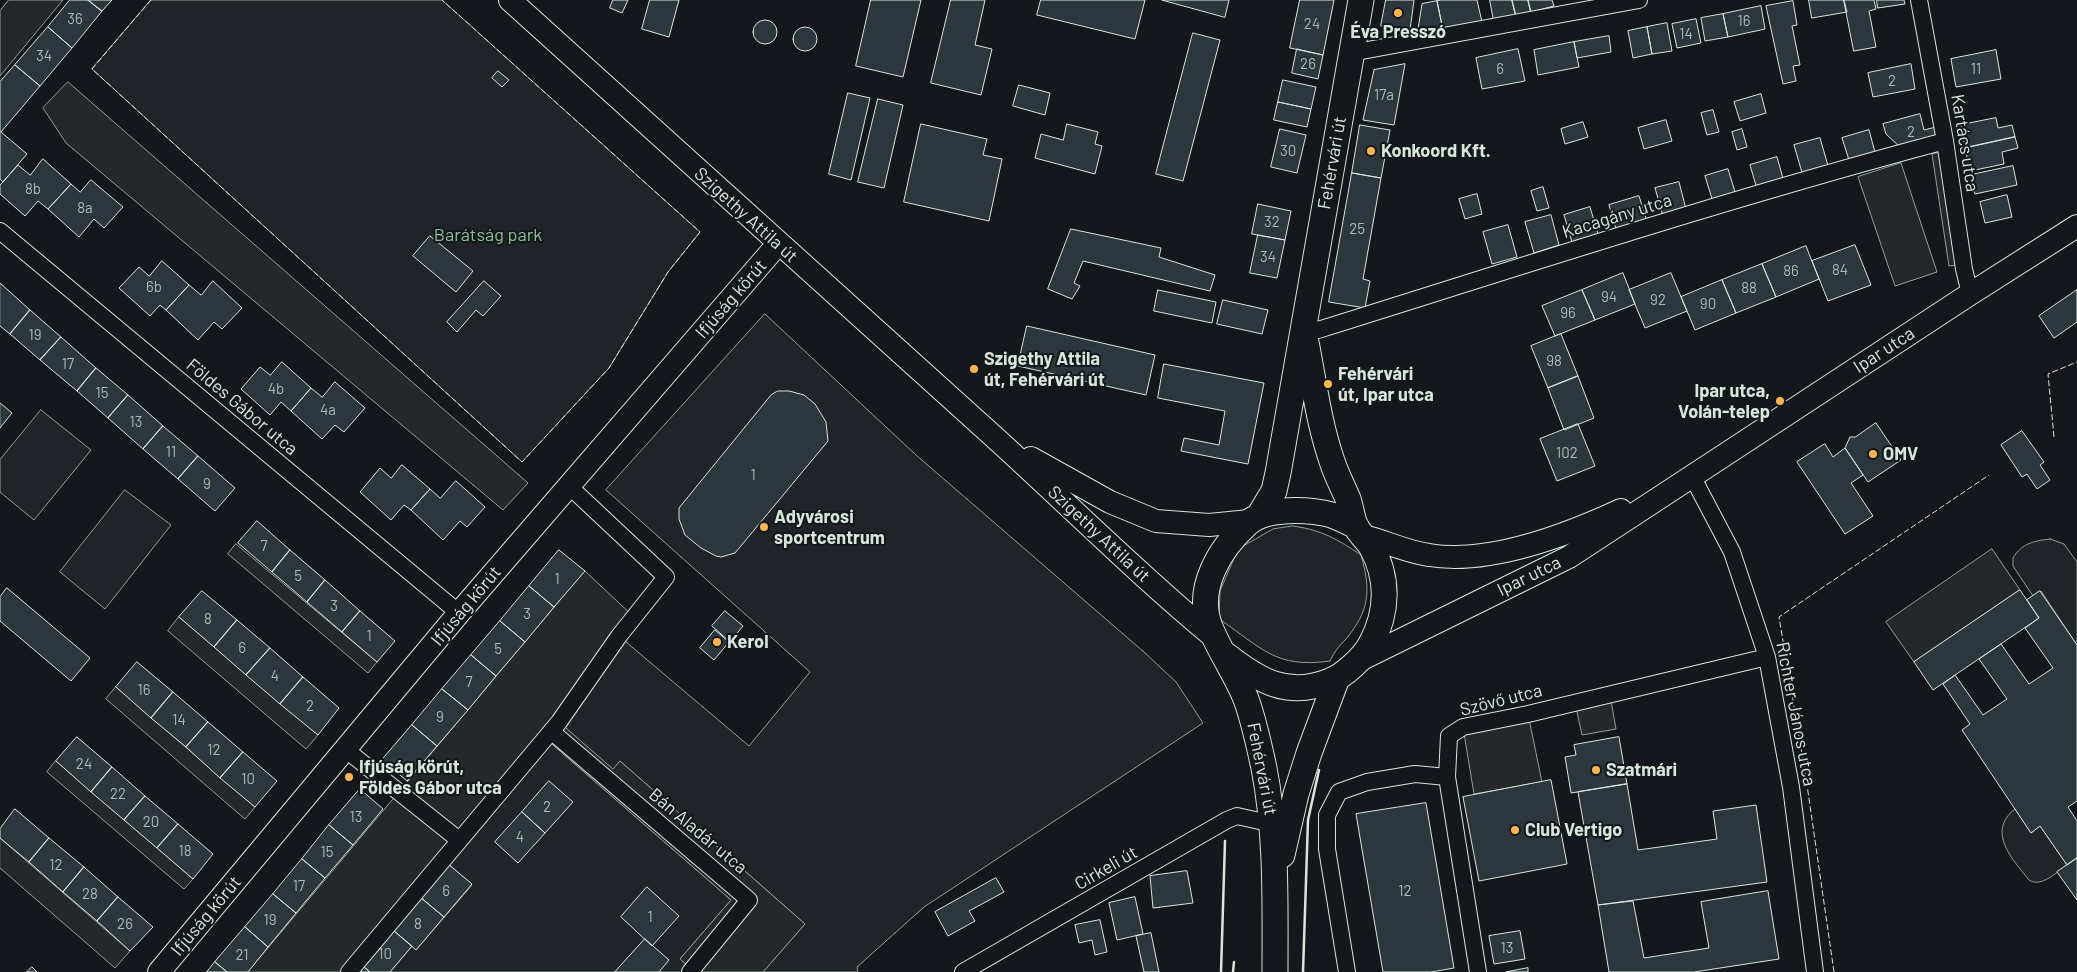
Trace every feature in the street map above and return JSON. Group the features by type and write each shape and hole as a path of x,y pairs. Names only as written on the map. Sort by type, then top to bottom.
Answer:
{"main road":[{"name":"Fehérvári út","path":"1275,972 1273,824 1264,769 1255,728 1245,698 1210,625 1206,605 1208,585 1214,566 1224,548 1254,519 1274,491 1361,0"},
{"name":"Fehérvári út","path":"1220,646 1245,669 1268,683 1294,689 1317,687 1337,678 1358,661 1369,648 1383,615 1384,579 1378,562 1359,531 1324,436 1303,327"},
{"path":"1254,519 1283,511 1317,513 1331,515 1359,531"},
{"name":"Fehérvári út","path":"1275,890 1296,794 1337,678"}],"street":[{"name":"Szigethy Attila út","path":"510,0 984,428 1220,646"},
{"path":"1351,53 1639,0"},
{"name":"Kartács utca","path":"1919,0 1945,141 1964,269 1970,294"},
{"name":"Kacagány utca","path":"1303,327 1318,330 1678,218 1883,157 1945,141"},
{"name":"Ipar utca","path":"1358,661 1569,557 2077,226"},
{"name":"Földes Gábor utca","path":"0,232 459,613"},
{"name":"Ifjúság körút","path":"159,972 459,613 778,244"},
{"name":"Szigethy Attila út","path":"984,428 1044,466 1110,502 1156,521 1209,525 1254,519"},
{"name":"Ipar utca","path":"1359,531 1413,552 1430,556 1450,557 1493,553 1536,544 1571,532 1692,476"},
{"name":"Richter János utca","path":"1692,476 1732,552 1767,657 1791,787 1815,972"},
{"path":"349,972 551,731 619,636 666,576 569,486"},
{"name":"Szövő utca","path":"1478,972 1447,777 1449,736 1463,727 1528,714 1767,657"},
{"name":"Bán Aladár utca","path":"551,731 749,900 690,972"},
{"path":"345,749 459,840"},
{"path":"1348,972 1326,849 1327,815 1339,792 1367,782 1415,774 1447,777"},
{"name":"Cirkeli út","path":"963,972 1227,820 1237,816 1273,824"}],"green space":[{"name":"Barátság park","path":"151,0 442,0 700,232 668,272 609,368 522,462 92,69"},
{"path":"765,314 916,455 1144,652 1176,682 1203,723 924,907 857,967 858,972 763,972 805,924 620,761 613,770 559,722 619,636 749,746 810,672 606,490"},
{"path":"41,410 91,450 34,520 0,492 0,460"},
{"path":"125,490 171,525 105,609 60,572"},
{"path":"1293,526 1329,536 1361,555 1367,589 1364,609 1360,619 1330,661 1311,663 1282,659 1258,647 1219,619 1220,591 1238,549 1273,529"},
{"path":"2050,539 2064,544 2077,562 2077,645 2041,591 2033,596 2013,566 2013,558 2024,546"},
{"path":"545,738 731,900 680,959 695,972 390,972 412,946 416,950 472,885 443,859"},
{"path":"2015,809 2031,833 2040,826 2067,865 2044,881 2034,882 2029,880 2009,854 2005,845 2002,836 2003,826"}],"shaded area":[{"path":"9,0 63,0 0,76 0,11"},
{"path":"68,82 528,483 503,510 66,143 43,108"},
{"path":"1947,152 1963,264 1949,266 1932,154"},
{"path":"1901,163 1937,272 1895,286 1858,177"},
{"path":"236,544 377,662 368,673 228,554"},
{"path":"1992,549 2020,590 1914,662 1886,622"},
{"path":"585,571 634,617 559,722 613,769 620,761 805,924 763,972 695,972 680,959 731,900 545,738 349,972 248,972"},
{"path":"179,617 318,735 306,749 168,631"},
{"path":"116,687 255,807 245,819 106,699"},
{"path":"1610,695 1616,729 1582,735 1575,702"},
{"path":"1528,714 1542,782 1474,794 1463,727"},
{"path":"56,761 193,879 184,889 47,772"},
{"path":"0,838 130,951 115,968 0,868"}],"building":[{"path":"70,0 88,0 102,11 72,48 48,27"},
{"path":"88,0 112,0 102,11"},
{"path":"613,0 628,0 622,13 610,8"},
{"path":"650,0 679,0 669,37 642,29"},
{"path":"871,0 921,0 903,77 856,66"},
{"path":"951,0 985,0 975,45 992,49 981,95 931,83"},
{"path":"1041,0 1145,0 1135,39 1037,15"},
{"path":"1162,0 1229,0 1225,17"},
{"path":"1300,0 1334,0 1323,55 1290,48"},
{"name":"Éva Presszó","path":"1386,0 1414,0 1410,30 1381,26"},
{"path":"1477,0 1482,22 1443,30 1437,1"},
{"path":"1490,0 1512,0 1516,16 1494,21"},
{"path":"1512,0 1528,0 1531,12 1516,16"},
{"path":"1528,0 1552,0 1554,6 1531,12"},
{"path":"1809,0 1844,0 1847,12 1812,18"},
{"path":"1844,0 1874,0 1876,9 1869,11 1876,47 1854,51"},
{"path":"1877,0 1904,0 1905,4 1878,8"},
{"path":"1437,1 1443,30 1417,35 1422,4"},
{"path":"1793,1 1797,25 1792,26 1800,65 1793,66 1796,81 1783,84 1766,6"},
{"path":"1761,6 1765,29 1728,37 1723,14"},
{"path":"1723,14 1728,37 1705,41 1701,18"},
{"path":"1696,19 1701,43 1677,48 1672,24"},
{"path":"765,20 774,23 777,32 774,41 765,44 756,41 753,32 756,23"},
{"path":"1667,23 1672,51 1652,54 1647,27"},
{"path":"48,27 72,48 40,86 15,65"},
{"path":"805,27 814,30 817,39 814,48 805,51 796,48 793,39 796,30"},
{"path":"1647,27 1652,54 1633,58 1628,31"},
{"path":"1193,33 1220,40 1183,181 1156,174"},
{"path":"1609,36 1611,52 1577,58 1574,42"},
{"path":"1574,42 1579,67 1538,75 1534,50"},
{"path":"1297,49 1323,55 1318,79 1292,73"},
{"path":"1518,49 1525,81 1482,89 1476,58"},
{"path":"1996,50 2001,79 1956,87 1951,59"},
{"path":"1405,64 1394,125 1363,120 1374,70"},
{"path":"1911,64 1915,89 1873,97 1868,73"},
{"path":"15,65 40,86 1,132 27,154 3,182 0,179 0,82"},
{"path":"498,71 509,80 502,87 492,78"},
{"path":"1283,80 1316,87 1311,109 1278,102"},
{"path":"1019,85 1050,93 1045,115 1013,106"},
{"path":"848,93 870,98 851,180 829,174"},
{"path":"1761,94 1766,113 1740,121 1734,102"},
{"path":"878,99 903,105 884,188 858,182"},
{"path":"1278,102 1311,109 1307,127 1274,120"},
{"path":"1713,110 1719,132 1707,135 1701,113"},
{"path":"1920,114 1924,130 1936,127 1939,138 1901,148 1886,134 1883,124"},
{"path":"1996,118 1998,128 2012,125 2015,137 1965,148 1961,125"},
{"path":"1666,120 1672,141 1644,149 1638,128"},
{"path":"1583,122 1588,137 1565,144 1561,129"},
{"path":"921,124 987,139 983,155 1002,159 989,221 904,202"},
{"path":"1067,124 1098,132 1095,144 1102,146 1095,174 1035,158 1041,134 1063,140"},
{"name":"Konkoord Kft.","path":"1360,125 1390,130 1381,178 1352,173"},
{"path":"1280,129 1306,135 1297,173 1271,167"},
{"path":"1742,129 1747,147 1737,150 1732,132"},
{"path":"1869,130 1876,156 1850,163 1842,138"},
{"path":"2015,137 2018,148 2002,152 2004,164 1970,171 1965,148"},
{"path":"1820,138 1829,169 1803,176 1794,145"},
{"path":"1777,157 1784,182 1757,189 1750,165"},
{"path":"43,159 71,184 48,209 38,201 25,216 0,194 0,185 18,165 30,175"},
{"path":"2013,166 2017,185 1975,194 1971,175"},
{"path":"1728,169 1736,195 1713,202 1705,176"},
{"path":"1352,173 1381,178 1363,279 1370,281 1365,308 1329,302"},
{"path":"91,180 123,207 104,228 94,219 79,237 48,209 71,184 80,192"},
{"path":"1679,182 1686,209 1663,216 1655,188"},
{"path":"1543,187 1549,208 1537,211 1531,191"},
{"path":"1477,194 1482,214 1465,219 1459,199"},
{"path":"2007,195 2012,217 1985,223 1980,202"},
{"path":"1639,196 1647,221 1616,229 1609,205"},
{"path":"1258,204 1291,211 1285,240 1252,234"},
{"path":"1590,207 1598,234 1572,242 1564,215"},
{"path":"1551,215 1559,245 1534,253 1525,222"},
{"path":"1508,225 1517,257 1492,264 1483,232"},
{"path":"1071,229 1161,248 1159,257 1215,275 1210,291 1083,261 1074,283 1080,286 1072,299 1048,289"},
{"path":"1258,235 1285,240 1277,278 1250,273"},
{"path":"430,236 473,271 456,292 413,256"},
{"path":"1855,245 1871,285 1828,301 1812,261"},
{"path":"1806,246 1819,279 1776,297 1762,264"},
{"path":"162,261 189,285 166,310 160,305 150,316 119,288 139,267 149,276"},
{"path":"1762,264 1776,297 1736,313 1722,280"},
{"path":"1623,273 1635,304 1595,320 1582,290"},
{"path":"1671,273 1687,311 1645,328 1629,290"},
{"path":"1722,280 1736,313 1695,330 1681,297"},
{"path":"213,281 242,308 222,329 214,322 198,340 166,310 189,285 201,295"},
{"path":"484,281 501,296 483,316 476,310 457,332 447,322"},
{"path":"0,283 30,310 10,334 0,326"},
{"path":"1158,290 1216,302 1212,323 1154,311"},
{"path":"1582,290 1595,320 1555,336 1542,306"},
{"path":"2077,290 2077,322 2054,338 2039,316"},
{"path":"1223,300 1268,310 1262,334 1217,324"},
{"path":"30,310 61,337 40,360 10,334"},
{"path":"1027,326 1155,355 1146,395 1018,366"},
{"path":"1561,334 1578,376 1548,388 1531,346"},
{"path":"61,337 96,368 77,391 40,360"},
{"path":"282,362 311,388 291,411 281,402 270,415 241,389 260,367 270,375"},
{"path":"1164,364 1264,383 1248,464 1181,451 1184,438 1219,445 1225,411 1158,398"},
{"path":"96,368 128,395 108,418 77,391"},
{"path":"1578,376 1594,418 1564,430 1548,388"},
{"path":"335,382 365,408 344,432 335,425 322,439 291,411 311,388 322,397"},
{"path":"778,391 789,391 804,395 815,404 826,422 828,441 735,553 721,557 716,556 701,548 685,535 679,519 679,508 771,395"},
{"path":"128,395 163,426 143,449 108,418"},
{"path":"0,403 12,413 0,428"},
{"name":"OMV","path":"1876,423 1901,460 1868,482 1845,448 1850,437 1855,437"},
{"path":"1578,424 1595,466 1557,481 1540,439"},
{"path":"163,426 198,456 178,479 143,449"},
{"path":"2022,431 2044,462 2040,465 2050,480 2037,489 2027,474 2022,477 2001,445"},
{"path":"1825,444 1833,457 1845,448 1863,475 1851,483 1873,516 1845,534 1797,462"},
{"path":"198,456 235,488 215,511 178,479"},
{"path":"402,465 430,489 411,510 404,505 391,520 360,492 380,468 391,478"},
{"path":"456,481 485,507 467,527 460,521 443,540 411,510 430,489 440,498"},
{"path":"257,521 290,550 272,572 238,543"},
{"path":"290,550 325,580 307,602 272,572"},
{"path":"559,550 585,571 554,607 529,586"},
{"path":"325,580 360,611 342,632 307,602"},
{"path":"529,586 554,607 525,642 500,621"},
{"path":"7,588 90,658 71,681 0,621 0,597"},
{"path":"2020,590 2039,618 1933,690 1914,662"},
{"path":"202,591 237,620 214,647 179,617"},
{"path":"2040,591 2077,645 2077,801 2068,807 2077,821 2077,858 2067,865 2040,826 2031,833 1962,730 1970,724 1943,684 1955,675 1983,715 2007,699 1979,659 2001,644 2029,684 2053,668 2025,628 2039,618 2027,600"},
{"path":"360,611 395,641 377,662 342,632"},
{"path":"725,611 743,626 730,642 712,626"},
{"path":"237,620 270,648 246,675 214,647"},
{"path":"500,621 525,642 496,676 471,655"},
{"path":"715,630 729,642 714,660 700,648"},
{"path":"270,648 303,677 280,704 246,675"},
{"path":"471,655 496,676 468,710 442,689"},
{"path":"137,662 173,692 151,718 116,687"},
{"path":"303,677 339,708 318,735 280,704"},
{"path":"442,689 468,710 437,746 412,725"},
{"path":"173,692 208,722 186,747 151,718"},
{"path":"208,722 243,752 220,778 186,747"},
{"path":"412,725 437,746 407,781 382,760"},
{"path":"77,737 112,767 91,792 56,761"},
{"name":"Szatmári","path":"1619,737 1627,784 1571,793 1565,757 1576,755 1574,745"},
{"path":"243,752 277,781 255,807 220,778"},
{"path":"112,767 145,796 124,820 91,792"},
{"name":"Club Vertigo","path":"1551,780 1567,864 1479,881 1463,797"},
{"path":"549,781 573,802 545,833 522,812"},
{"path":"1627,784 1638,850 1717,839 1713,811 1756,805 1767,882 1598,905 1578,792"},
{"path":"360,789 383,809 353,845 329,825"},
{"path":"145,796 178,824 157,848 124,820"},
{"path":"1426,803 1454,968 1431,972 1383,972 1356,814"},
{"path":"15,809 49,838 29,862 0,838 0,829"},
{"path":"522,812 545,833 518,863 495,842"},
{"path":"178,824 213,854 193,879 157,848"},
{"path":"329,825 353,845 325,878 302,859"},
{"path":"49,838 84,867 63,892 29,862"},
{"path":"2077,858 2077,900 2057,872"},
{"path":"302,859 325,878 296,913 273,894"},
{"path":"448,864 472,884 444,917 420,897"},
{"path":"84,867 118,897 97,921 63,892"},
{"path":"1187,871 1193,903 1153,908 1150,876"},
{"path":"996,878 1004,892 969,911 975,921 948,936 935,912"},
{"path":"647,887 679,916 652,946 621,917"},
{"path":"1768,891 1779,959 1694,972 1609,972 1598,905 1633,901 1644,958 1709,948 1701,902"},
{"path":"273,894 296,913 268,947 245,927"},
{"path":"118,897 153,927 130,951 97,921"},
{"path":"420,897 444,917 416,950 393,930"},
{"path":"1135,897 1143,934 1117,940 1109,903"},
{"path":"1100,920 1107,952 1095,955 1092,940 1079,943 1075,925"},
{"path":"388,926 412,946 390,972 370,972 358,962"},
{"path":"245,927 268,947 248,972 227,972 215,962"},
{"path":"1520,931 1525,959 1494,964 1489,936"},
{"path":"1151,933 1159,972 1144,972 1136,936"},
{"path":"645,939 669,960 659,972 615,972"},
{"path":"215,962 227,972 207,972"},
{"path":"358,962 370,972 349,972"},
{"path":"32,967 37,972 27,972"},
{"path":"1528,968 1528,972 1506,972"}],"fence":[{"path":"151,0 92,69 522,462 609,368 668,272 700,232 442,0"},
{"path":"2054,437 2048,374 2077,362"},
{"path":"1834,972 1806,778 1779,617 1989,475"}],"wall":[{"path":"1303,972 1308,820 1319,770"},
{"path":"1221,972 1225,841"},
{"path":"1233,972 1234,962"}],"place":[{"name":"Éva Presszó","path":"1398,13"},
{"name":"Konkoord Kft.","path":"1371,151"},
{"name":"Szigethy Attila út, Fehérvári út","path":"974,369"},
{"name":"Fehérvári út, Ipar utca","path":"1328,384"},
{"name":"Ipar utca, Volán-telep","path":"1780,401"},
{"name":"OMV","path":"1873,454"},
{"name":"Adyvárosi sportcentrum","path":"764,527"},
{"name":"Kerol","path":"717,642"},
{"name":"Szatmári","path":"1596,770"},
{"name":"Ifjúság körút, Földes Gábor utca","path":"349,777"},
{"name":"Club Vertigo","path":"1515,830"}]}
